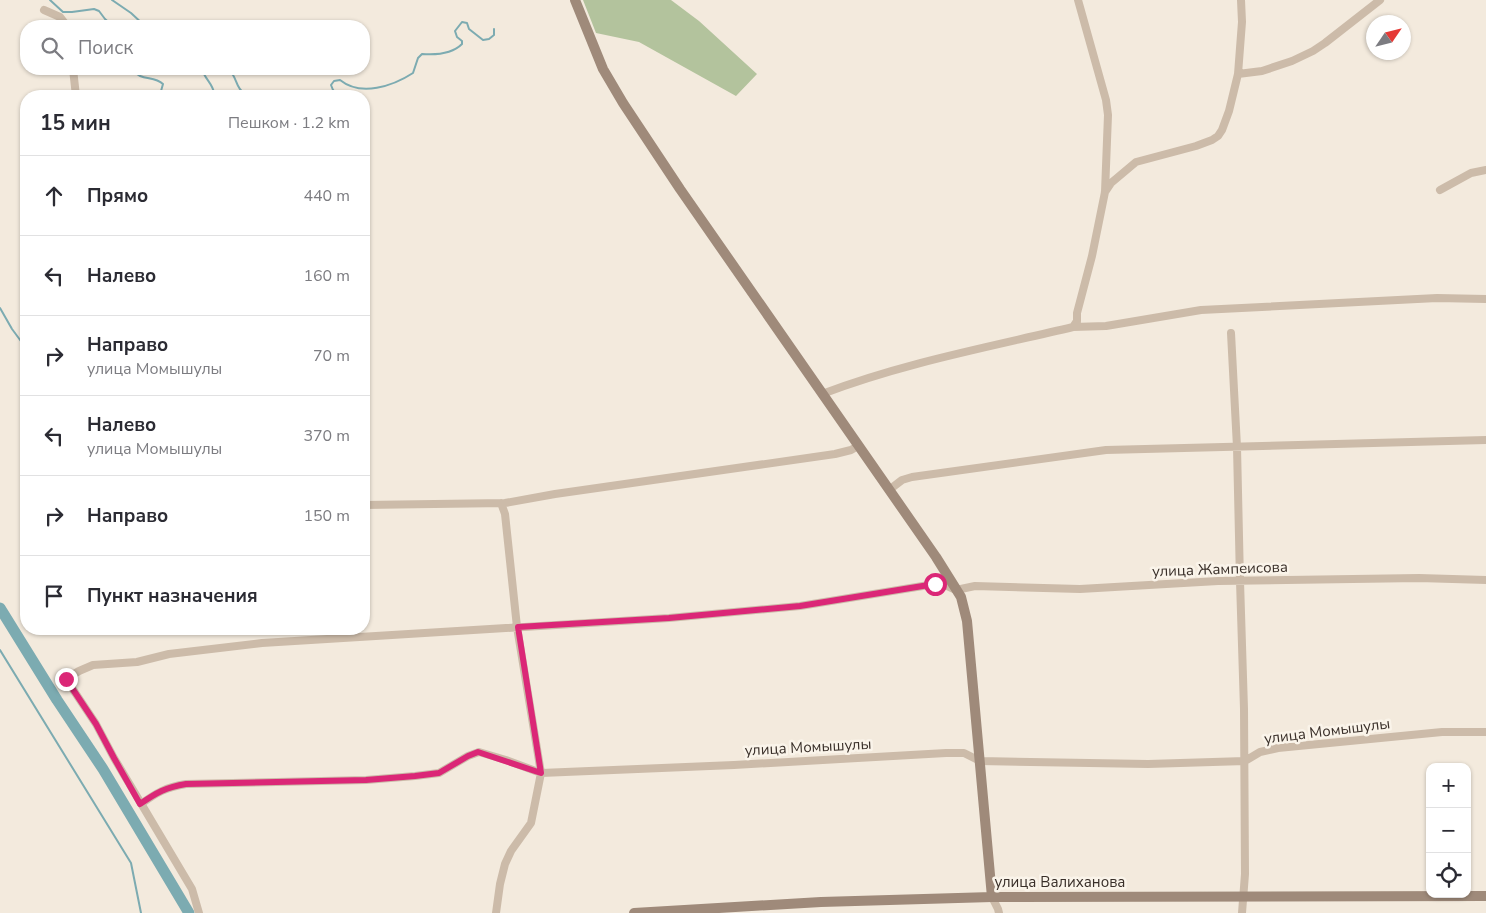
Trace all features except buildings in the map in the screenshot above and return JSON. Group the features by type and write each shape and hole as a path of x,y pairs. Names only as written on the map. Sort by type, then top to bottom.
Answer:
{"street":[{"path":"575,0 603,69 623,103 680,189 936,557 961,597 967,621 992,897 999,913"},
{"path":"1072,327 1077,321 1077,313 1092,256 1105,192 1108,115 1106,100 1078,0"},
{"path":"1105,192 1111,184 1136,162 1196,146 1218,136 1222,130 1238,74 1242,22 1241,0"},
{"path":"1238,74 1262,71 1292,61 1313,51 1380,0"},
{"path":"44,10 60,17 62,20"},
{"path":"74,75 75,90"},
{"path":"1440,190 1471,174 1486,170"},
{"path":"822,394 856,381 1072,327 1106,326 1201,310 1437,298 1486,299"},
{"path":"1231,334 1237,447 1244,710 1245,874 1242,913"},
{"path":"889,490 902,480 912,477 1106,450 1486,440"},
{"path":"370,505 500,503 835,454 858,446"},
{"path":"496,913 505,864 511,851 531,823 541,773 518,627 505,514 500,503"},
{"name":"улица Жампеисова","path":"956,590 975,586 1080,589 1240,581 1419,578 1486,580"},
{"path":"199,913 192,889 140,804 96,724 66,679 79,671 93,666 137,662 169,654 262,643 669,618 800,606 935,584 945,585 956,590"},
{"name":"улица Момышулы","path":"140,804 159,791 186,784 366,780 439,773 478,752 541,773 734,765 946,753 964,753 980,761 1148,764 1244,761 1260,752 1278,748 1442,732 1486,732"},
{"name":"улица Валиханова","path":"634,913 821,902 992,897 1242,898 1486,896"}],"green space":[{"path":"583,0 671,0 699,21 757,74 736,96 639,42 596,33"}],"waterway":[{"path":"50,0 63,12 94,9 99,11 106,20"},
{"path":"112,0 139,20"},
{"path":"333,90 331,85 334,81 340,80 348,85 367,89 377,88 405,78 413,73 418,58 422,54 443,53 453,50 462,44 455,31 462,22 467,23 469,29 483,40 489,39 494,35 494,29"},
{"path":"138,75 159,81 163,84 161,90"},
{"path":"205,75 213,90"},
{"path":"233,75 241,90"},
{"path":"0,308 20,340"},
{"path":"0,608 57,700 103,769 189,913"},
{"path":"0,650 131,863 141,913"}],"route":[{"path":"66,679 96,724 140,804 159,791 186,784 366,780 439,773 478,752 541,773 518,627 669,618 800,606 935,584"}]}
